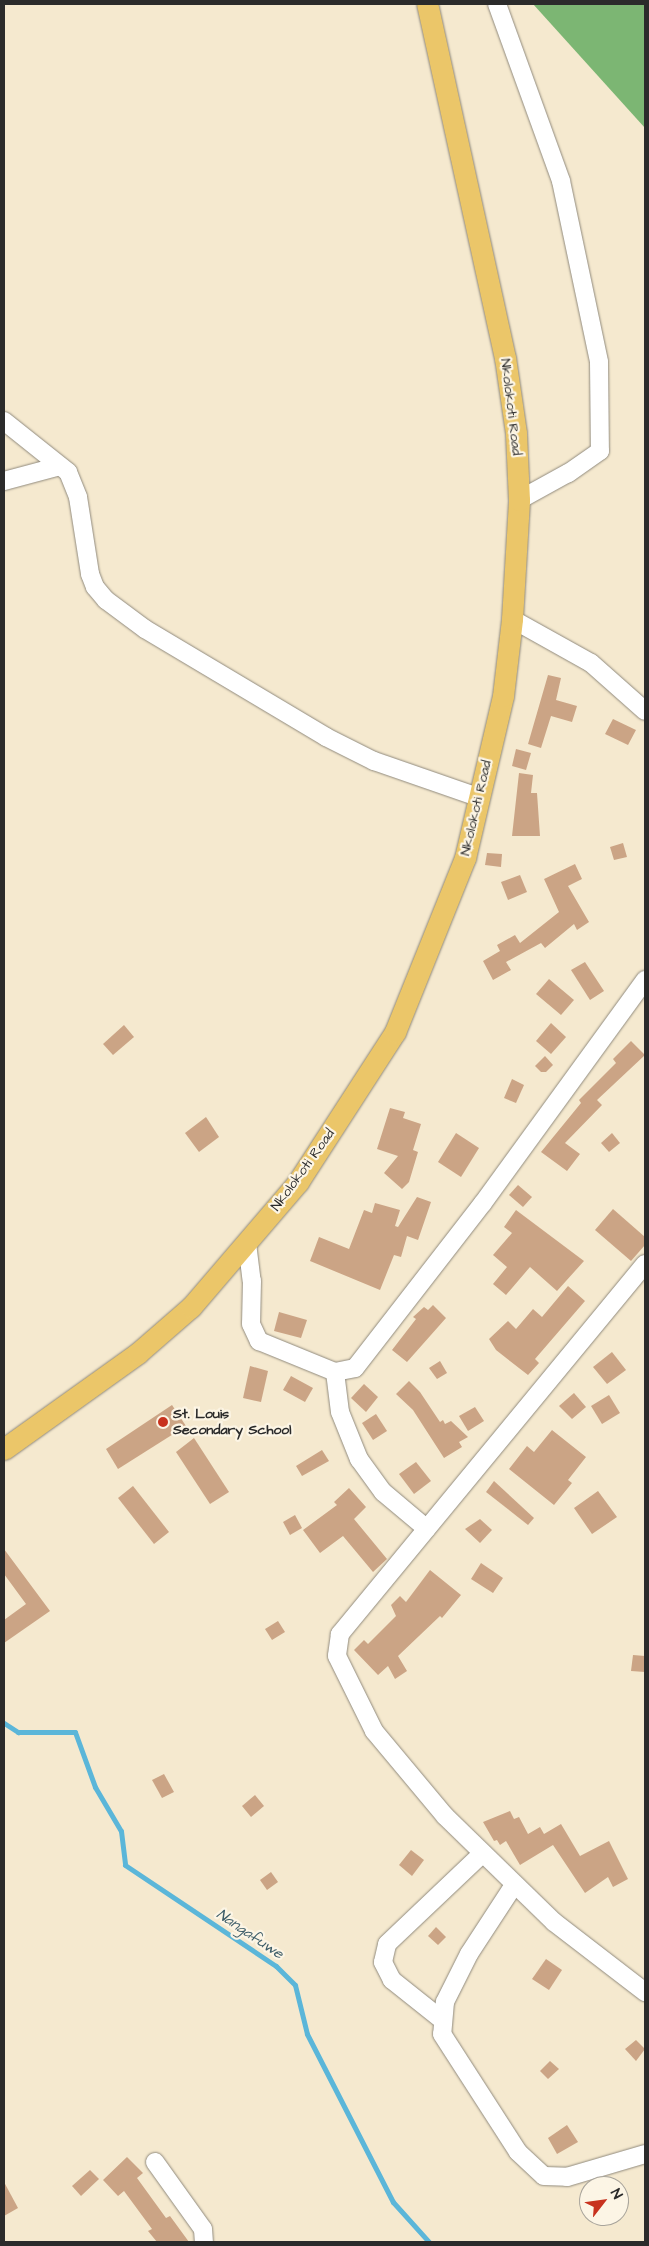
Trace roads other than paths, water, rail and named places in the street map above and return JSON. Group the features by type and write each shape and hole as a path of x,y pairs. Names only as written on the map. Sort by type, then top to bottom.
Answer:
{"main road":[{"name":"Nkolokoti Road","path":"4,1449 138,1352 191,1307 247,1244 298,1182 395,1032 465,858 503,696 512,619 519,500 516,434 505,358 427,4"}],"street":[{"path":"497,4 561,181 599,362 600,451 519,500"},
{"path":"4,421 60,466 74,484 90,574 106,600 145,629 326,737 374,761 478,798"},
{"path":"4,481 60,466"},
{"path":"512,619 591,663 645,710"},
{"path":"247,1244 252,1280 251,1324 259,1341 335,1372 355,1368 483,1203 645,980"},
{"path":"645,1264 340,1634 337,1656 374,1732 410,1776 483,1854 554,1922 645,1992"},
{"path":"335,1372 340,1412 359,1459 383,1492 427,1530"},
{"path":"441,2019 392,1980 383,1962 387,1944 483,1854"},
{"path":"514,1885 469,1954 445,2002 441,2019 442,2034 518,2152 544,2176 567,2177 645,2154"},
{"path":"155,2162 203,2229 204,2242"}],"waterway":[{"name":"Nangafuwe","path":"4,1723 18,1732 75,1732 95,1787 121,1831 125,1865 276,1966 295,1985 307,2034 393,2202 429,2242"}],"place":[{"name":"St. Louis Secondary School","path":"163,1422"}]}
